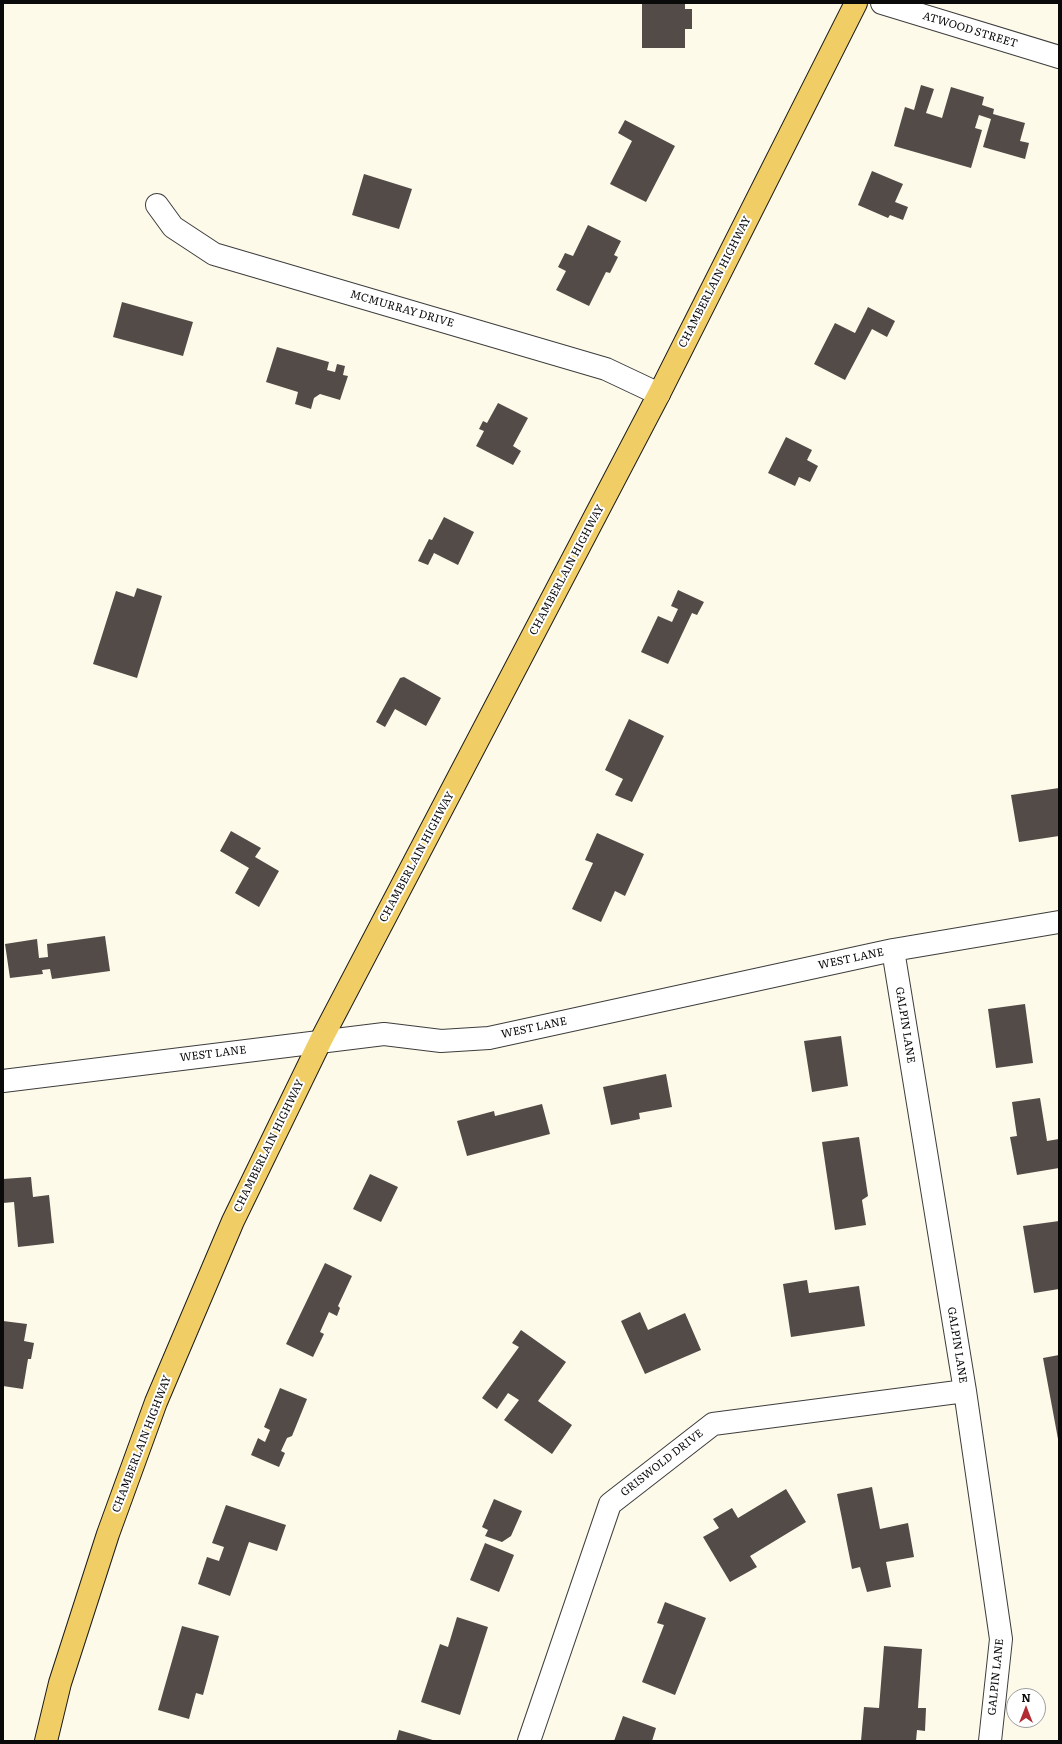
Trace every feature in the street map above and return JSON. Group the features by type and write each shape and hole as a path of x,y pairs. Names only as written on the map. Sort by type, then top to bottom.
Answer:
{"main road":[{"name":"CHAMBERLAIN HIGHWAY","path":"46,1741 60,1683 106,1541 156,1402 233,1221 321,1040 659,394 856,3"}],"street":[{"name":"ATWOOD STREET","path":"882,3 1059,57"},
{"name":"MCMURRAY DRIVE","path":"158,205 173,227 214,254 606,369 659,394"},
{"name":"WEST LANE","path":"3,1081 321,1040 384,1034 441,1041 489,1038 893,950 1059,922"},
{"name":"GALPIN LANE","path":"893,950 965,1391 1001,1639 990,1741"},
{"name":"GRISWOLD DRIVE","path":"529,1741 610,1504 713,1424 965,1391"}],"building":[{"path":"642,3 685,3 685,9 692,9 692,29 685,29 685,48 642,48"},
{"path":"921,85 934,89 926,113 942,118 951,87 984,97 982,105 994,109 993,114 1025,123 1020,141 1029,143 1025,159 983,147 991,119 979,115 975,128 982,130 971,168 894,146 905,107 914,110"},
{"path":"625,120 675,146 646,202 610,184 632,141 618,133"},
{"path":"872,171 903,184 895,202 908,207 903,220 890,215 888,218 858,205"},
{"path":"364,174 412,189 399,229 352,215"},
{"path":"588,225 621,241 614,255 618,257 610,273 606,272 589,306 556,290 566,271 558,267 565,253 573,256"},
{"path":"122,302 193,322 183,356 113,337"},
{"path":"868,307 895,321 887,337 872,329 845,380 814,364 835,323 855,333"},
{"path":"277,347 329,362 327,370 335,372 337,364 345,366 343,375 348,376 340,400 320,394 314,398 311,409 295,404 298,392 266,382"},
{"path":"498,403 528,418 513,446 521,451 513,465 476,446 484,431 479,429 483,421 487,423"},
{"path":"786,437 812,450 807,460 818,466 810,482 799,477 795,486 768,473"},
{"path":"444,517 474,532 458,565 434,553 428,565 418,561 429,539 432,540"},
{"path":"137,588 162,596 137,678 93,664 116,591 134,597"},
{"path":"678,590 704,602 697,615 692,613 668,664 641,652 658,616 672,622 678,609 671,606"},
{"path":"404,677 441,698 426,726 395,709 385,727 376,722 400,678"},
{"path":"629,719 664,736 632,802 615,795 623,779 605,770"},
{"path":"1059,788 1059,836 1019,842 1011,795"},
{"path":"231,831 261,848 255,857 279,871 259,907 235,893 249,868 220,851"},
{"path":"597,833 644,854 625,896 615,891 601,922 572,909 593,863 585,860"},
{"path":"105,936 110,971 52,979 50,969 42,970 43,974 10,978 5,944 37,939 39,958 48,957 47,944"},
{"path":"1025,1004 1033,1063 996,1068 988,1009"},
{"path":"841,1036 848,1086 812,1092 804,1041"},
{"path":"666,1074 672,1107 639,1113 640,1119 611,1125 603,1087"},
{"path":"1040,1098 1047,1141 1059,1139 1059,1168 1017,1175 1010,1137 1017,1136 1012,1102"},
{"path":"542,1104 550,1134 467,1156 457,1121 494,1111 495,1116"},
{"path":"859,1137 868,1196 862,1200 866,1225 835,1230 822,1142"},
{"path":"370,1174 398,1187 381,1222 353,1209"},
{"path":"31,1177 33,1197 49,1195 54,1243 18,1247 14,1202 3,1203 3,1179"},
{"path":"1059,1221 1059,1289 1034,1293 1023,1226"},
{"path":"325,1263 352,1276 338,1306 340,1308 337,1316 329,1312 320,1332 324,1334 313,1357 286,1344"},
{"path":"807,1280 809,1293 859,1286 865,1326 791,1337 783,1284"},
{"path":"640,1312 648,1330 685,1313 701,1350 645,1374 621,1321"},
{"path":"3,1321 27,1324 24,1341 34,1343 31,1359 28,1359 23,1389 3,1386"},
{"path":"521,1330 566,1362 538,1401 572,1425 552,1454 504,1420 519,1400 508,1393 497,1409 482,1398 519,1347 512,1343"},
{"path":"1059,1355 1059,1439 1058,1439 1043,1358"},
{"path":"280,1388 307,1399 292,1436 287,1438 281,1451 285,1453 279,1467 251,1455 258,1438 265,1442 270,1430 264,1427"},
{"path":"872,1487 880,1529 908,1523 914,1557 886,1562 891,1587 867,1592 860,1567 852,1569 837,1494"},
{"path":"786,1489 806,1522 750,1556 757,1567 730,1582 703,1537 719,1528 713,1519 732,1508 738,1518"},
{"path":"494,1499 522,1511 511,1536 502,1542 485,1536 488,1530 482,1527"},
{"path":"226,1505 286,1525 277,1551 249,1542 230,1596 198,1584 207,1557 219,1561 224,1547 212,1543"},
{"path":"485,1543 514,1555 499,1592 470,1580"},
{"path":"665,1602 706,1618 675,1695 642,1682 664,1625 657,1623"},
{"path":"457,1617 488,1627 460,1715 421,1702 440,1644 448,1647"},
{"path":"182,1626 219,1636 203,1695 196,1693 189,1719 158,1710"},
{"path":"884,1646 922,1649 918,1708 926,1708 925,1731 917,1730 916,1741 861,1741 864,1707 879,1708"},
{"path":"623,1716 656,1728 652,1741 614,1741"},
{"path":"399,1730 436,1741 396,1741"}]}
